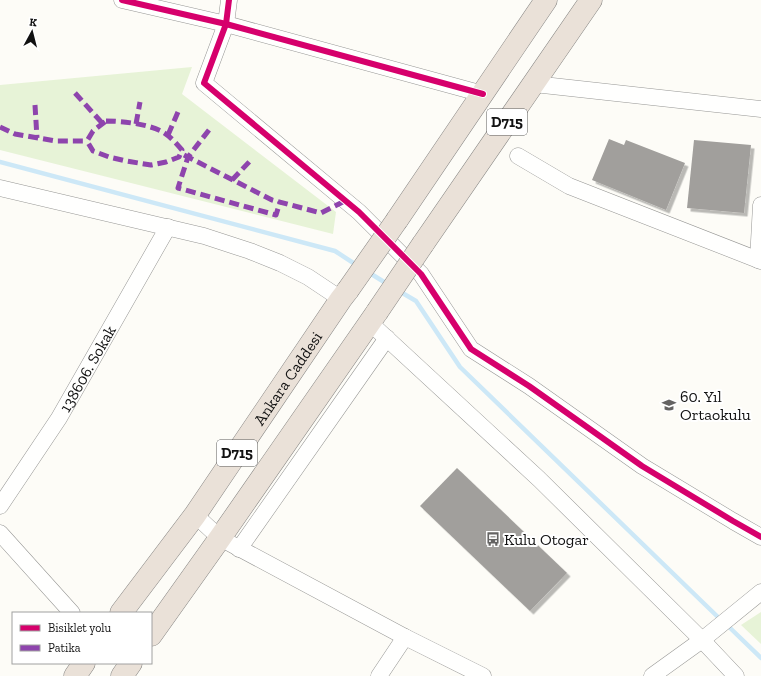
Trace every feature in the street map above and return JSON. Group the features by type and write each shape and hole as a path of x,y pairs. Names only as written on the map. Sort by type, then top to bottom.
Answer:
{"highway":[{"name":"D715","path":"483,94 546,0"},
{"name":"D715","path":"152,634 220,538 592,0"},
{"name":"Ankara Caddesi","path":"122,612 195,515 344,294 398,220 483,94"},
{"path":"75,676 83,664"},
{"path":"122,676 130,664"}],"street":[{"path":"122,0 226,24 483,94"},
{"path":"229,0 226,24 204,83 359,212 380,232 421,274 471,349 529,386 642,466 733,522 761,537"},
{"path":"534,84 761,109"},
{"path":"518,156 569,186 760,260 761,205"},
{"path":"0,188 168,227 250,250 344,294"},
{"name":"138606. Sokak","path":"0,506 59,418 168,227"},
{"path":"373,317 387,338 539,479 702,640 736,676"},
{"path":"239,549 387,338"},
{"path":"195,515 220,538 239,549 405,637 483,676"},
{"path":"0,533 71,612"},
{"path":"652,676 702,640 761,592"},
{"path":"379,676 405,637"}],"green space":[{"path":"192,67 182,94 336,212 333,234 0,150 0,85"},
{"path":"761,612 761,644 741,625"}],"building":[{"path":"609,139 624,145 626,140 685,163 666,210 592,180"},
{"path":"694,140 751,145 744,213 687,208"},
{"name":"Kulu Otogar","path":"457,468 567,573 530,611 420,506"}],"waterway":[{"path":"0,162 335,251 358,266"},
{"path":"368,272 389,285"},
{"path":"399,291 416,301 460,367 721,620"},
{"path":"727,625 761,658"}],"marked path":[{"path":"75,93 103,124"},
{"path":"136,124 140,102"},
{"path":"35,105 37,138"},
{"path":"168,135 178,112"},
{"path":"106,121 134,123 149,126 161,131 170,137 182,150 179,157 166,162 151,165 109,157 93,151 87,141 93,131 106,121"},
{"path":"0,127 15,134 56,141 87,141"},
{"path":"209,130 188,157 178,188 276,215 280,202"},
{"path":"184,155 272,200 321,213 345,201"},
{"path":"232,180 251,160"}],"cycle path":[{"path":"122,0 226,24 483,94"},
{"path":"229,0 226,24 204,83 359,212 421,274 471,349 529,386 642,466 761,537"}],"place":[{"name":"60. Yıl Ortaokulu","path":"669,405"},
{"name":"Kulu Otogar","path":"493,539"}]}
